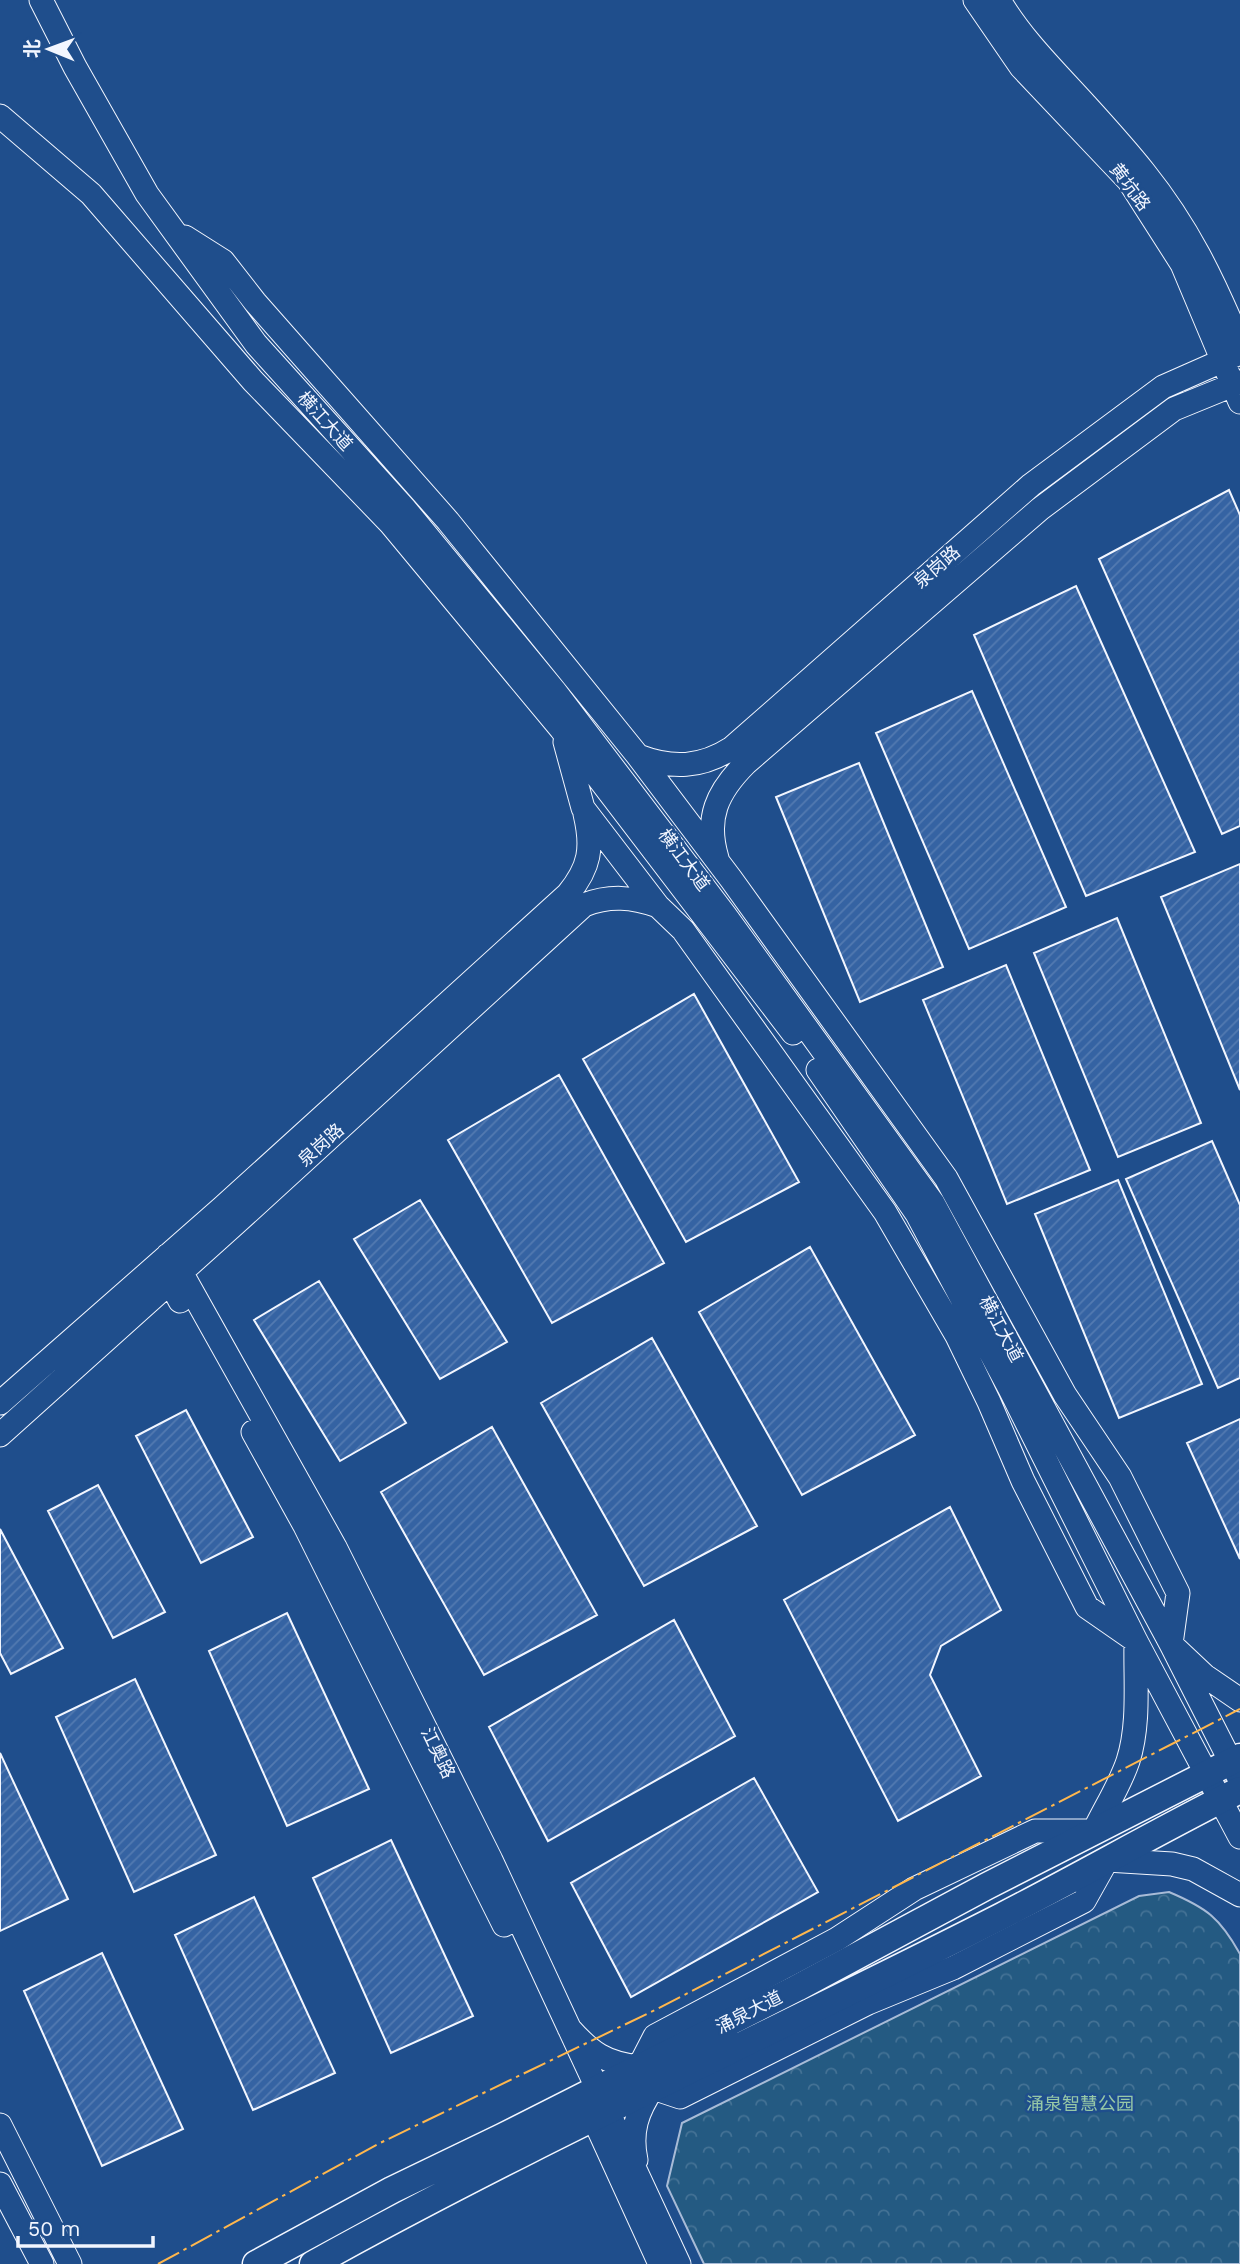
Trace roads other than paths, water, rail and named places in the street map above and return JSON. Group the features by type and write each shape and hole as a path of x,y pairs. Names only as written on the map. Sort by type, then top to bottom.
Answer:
{"main road":[{"name":"涌泉大道","path":"646,2078 797,1988 1094,1830 1206,1773 1237,1766"},
{"name":"涌泉大道","path":"313,2264 596,2103 1002,1916 1230,1794"},
{"name":"涌泉大道","path":"256,2264 392,2190 596,2103"}],"street":[{"name":"横江大道","path":"41,0 140,183 172,228 256,344 405,509 554,690 721,924 917,1214 1010,1389 1136,1641 1206,1773 1230,1794 1240,1837"},
{"name":"黄坑路","path":"975,0 1021,67 1129,181 1181,264 1231,356 1238,390"},
{"name":"黄坑路","path":"999,0 1044,61 1084,102 1145,173 1189,234 1213,279 1240,344"},
{"name":"横江大道","path":"0,116 91,194 253,381 390,523 721,924 933,1203 1237,1766"},
{"path":"172,228 223,261 255,302 449,521 638,756 745,899 946,1178 1065,1395 1120,1477 1178,1593 1171,1644 1205,1676 1240,1700"},
{"name":"泉岗路","path":"719,864 712,841 712,822 716,803 733,776 739,756 1031,485 1163,387 1231,356"},
{"name":"泉岗路","path":"638,756 656,763 688,766 739,756 1040,509 1174,409 1238,390"},
{"path":"587,734 606,718"},
{"name":"泉岗路","path":"0,1435 169,1269 574,901 589,853 590,836 561,729"},
{"path":"583,808 658,906 684,930 885,1212 957,1336 1023,1481 1087,1607 1136,1641 1135,1727 1132,1744 1121,1776 1094,1830"},
{"name":"泉岗路","path":"574,901 624,897 658,906"},
{"path":"697,949 745,899"},
{"name":"泉岗路","path":"0,1403 169,1269"},
{"name":"江奥路","path":"169,1269 335,1547 491,1860 569,2028 660,2264"},
{"name":"江奥路","path":"169,1269 305,1526 596,2103 640,2180 680,2264"},
{"path":"1107,1860 1172,1864 1192,1869 1240,1895"},
{"path":"569,2028 593,2053 646,2078 635,2121 634,2146 640,2180"},
{"path":"0,2125 70,2264"},
{"path":"0,2184 42,2264"}],"park label":[{"name":"涌泉智慧公园","path":"1080,2104"}]}
